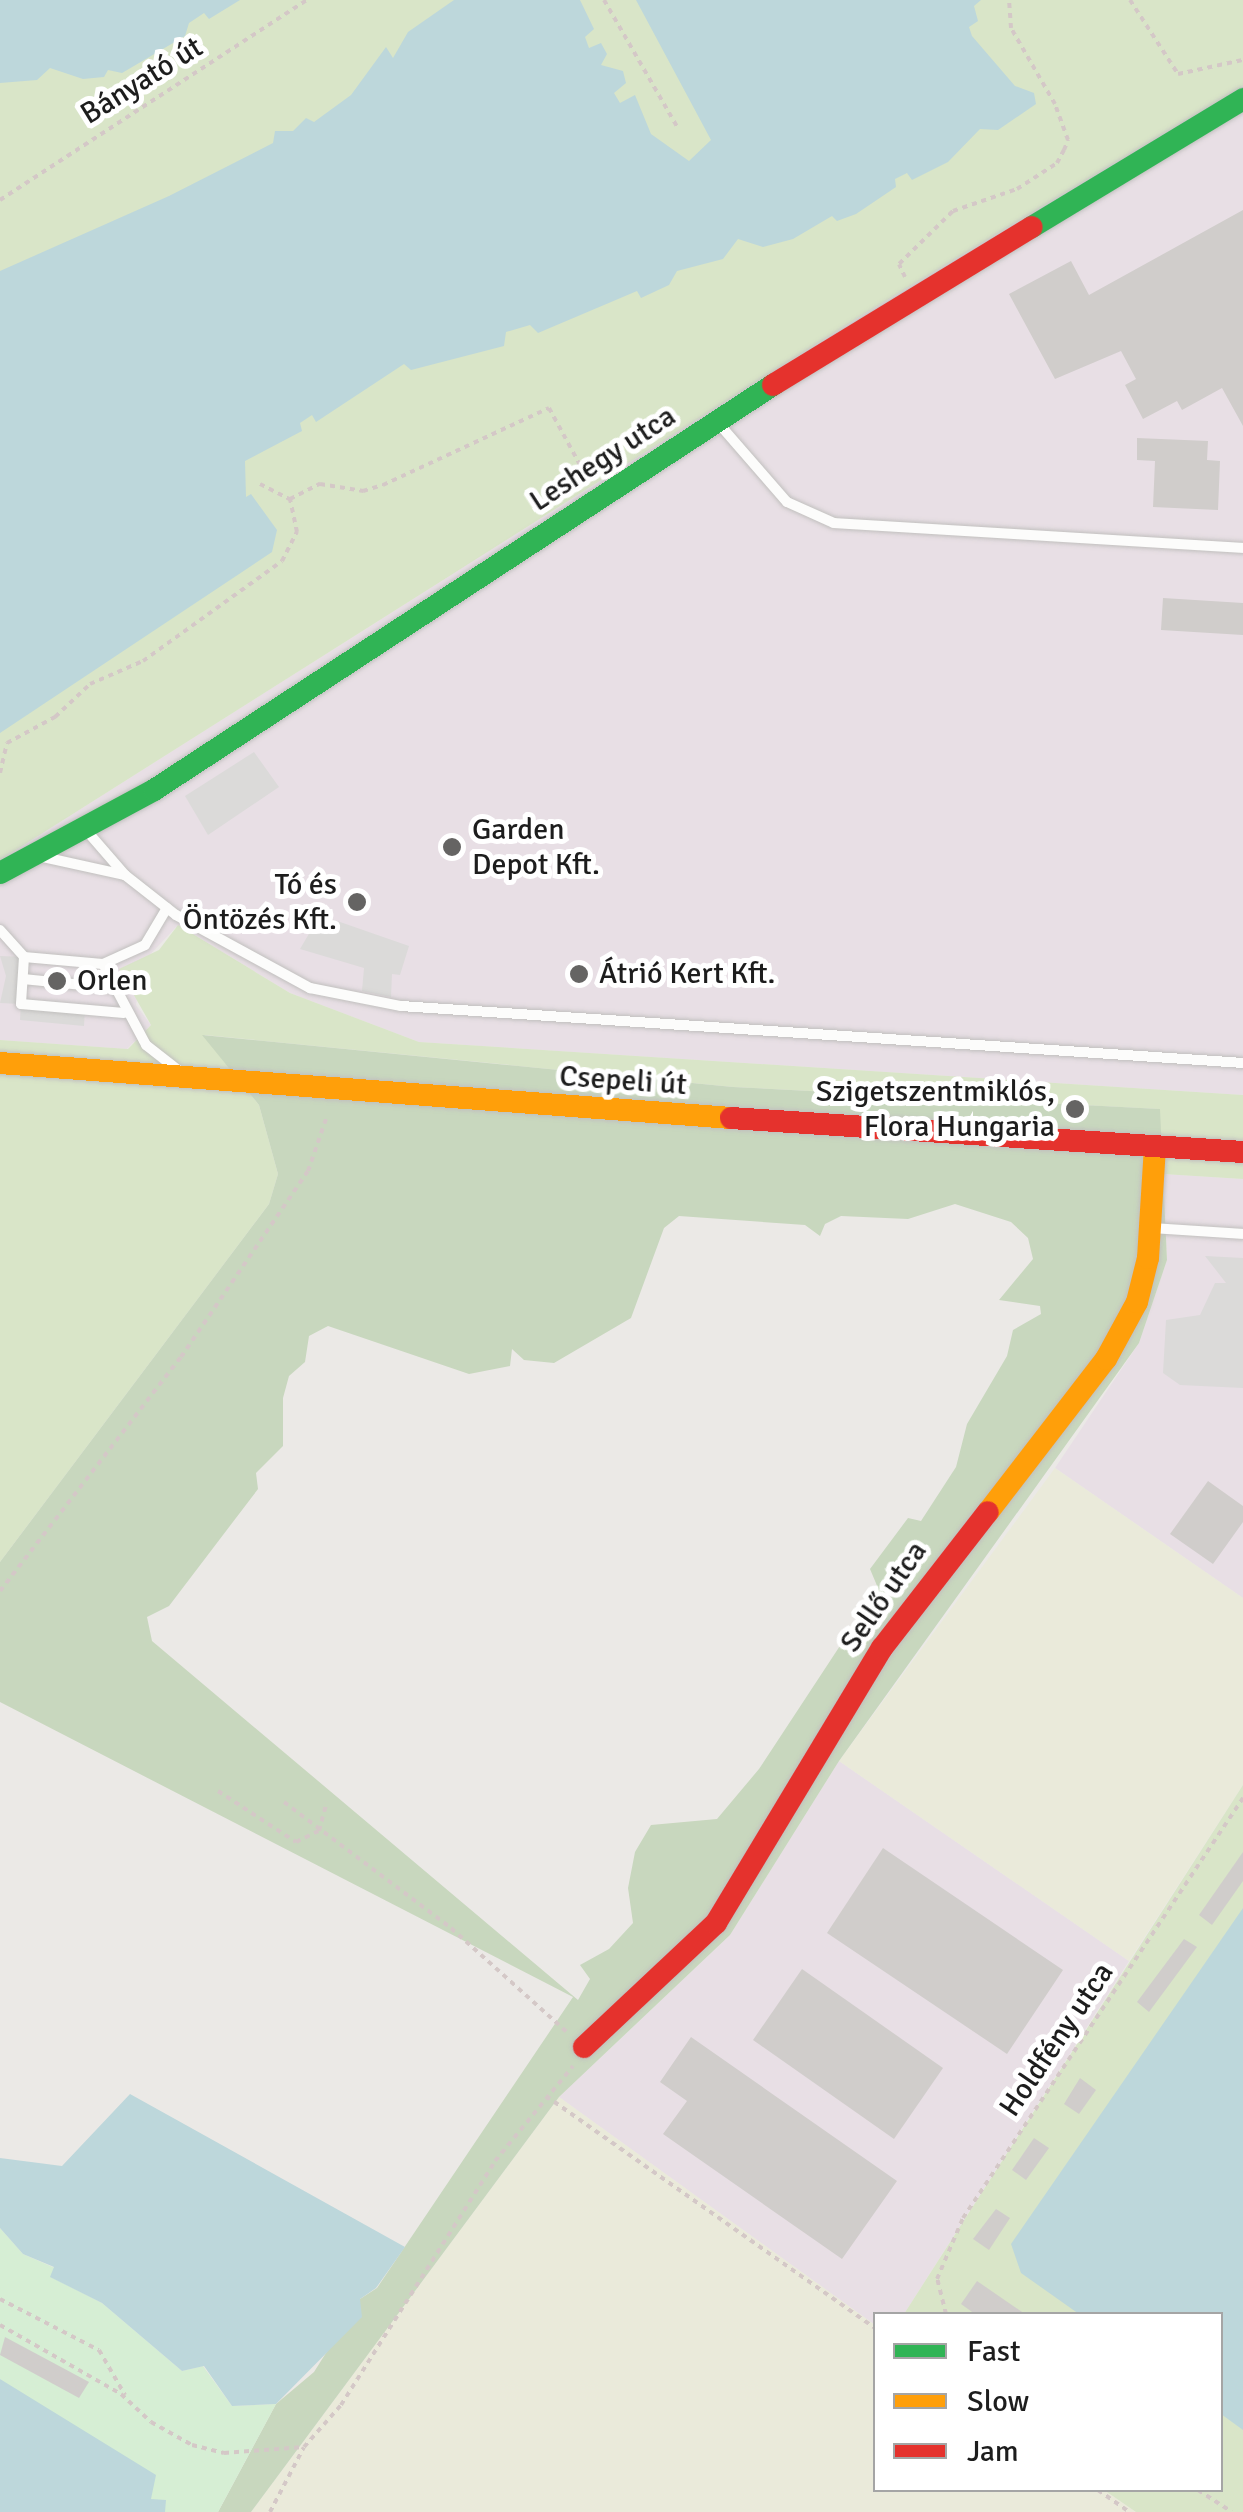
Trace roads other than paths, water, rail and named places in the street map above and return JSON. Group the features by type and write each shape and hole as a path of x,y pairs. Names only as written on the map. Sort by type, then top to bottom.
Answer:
{"street":[{"name":"Leshegy utca","path":"0,873 86,830 716,420 1243,100"},
{"name":"Csepeli út","path":"0,1063 331,1092 1243,1152"},
{"name":"Sellő utca","path":"584,2046 622,2018 716,1923 882,1648 1115,1345 1136,1302 1152,1228 1155,1146"}],"lane":[{"path":"716,420 787,502 824,521 1243,548"},
{"path":"86,830 125,876 167,908 310,988 402,1006 1243,1062"},
{"path":"33,855 125,876"},
{"path":"0,930 24,957 102,964 145,944 167,908"},
{"path":"24,957 21,1004 124,1013"},
{"path":"102,964 124,1013 146,1044 187,1077"},
{"path":"23,979 113,988"},
{"path":"1152,1228 1243,1234"}],"water":[{"path":"0,0 240,0 209,19 204,13 189,23 185,36 122,73 108,70 104,77 83,79 50,68 37,80 0,83"},
{"path":"454,0 580,0 594,29 585,37 589,48 601,43 607,54 601,65 623,71 626,83 614,93 620,103 635,95 651,134 689,161 711,140 636,0 981,0 974,6 978,21 969,27 972,36 1015,86 1034,93 1036,104 998,130 980,129 948,162 912,180 907,173 895,179 896,187 856,214 837,221 832,216 793,239 763,247 738,239 723,259 677,271 669,285 641,298 637,291 538,333 530,325 506,332 504,346 411,370 404,364 316,422 312,415 300,423 302,431 245,461 246,497 251,494 277,530 272,552 0,733 0,271 169,196 273,143 275,131 293,131 306,118 314,122 351,95 386,47 393,58 408,32"},
{"path":"1243,1908 1243,2430 1223,2415 1223,2312 1076,2312 1021,2273 1011,2244"},
{"path":"130,2094 405,2247 376,2288 360,2299 362,2317 276,2404 232,2406 204,2366 182,2371 102,2303 50,2277 54,2267 23,2254 0,2228 0,2158 62,2166"},
{"path":"0,2379 156,2475 151,2499 166,2500 165,2512 0,2512"}],"place":[{"name":"Garden Depot Kft.","path":"452,847"},
{"name":"Tó és Öntözés Kft.","path":"357,902"},
{"name":"Átrió Kert Kft.","path":"579,974"},
{"name":"Orlen","path":"57,981"},
{"name":"Szigetszentmiklós, Flora Hungaria","path":"1075,1109"}]}
